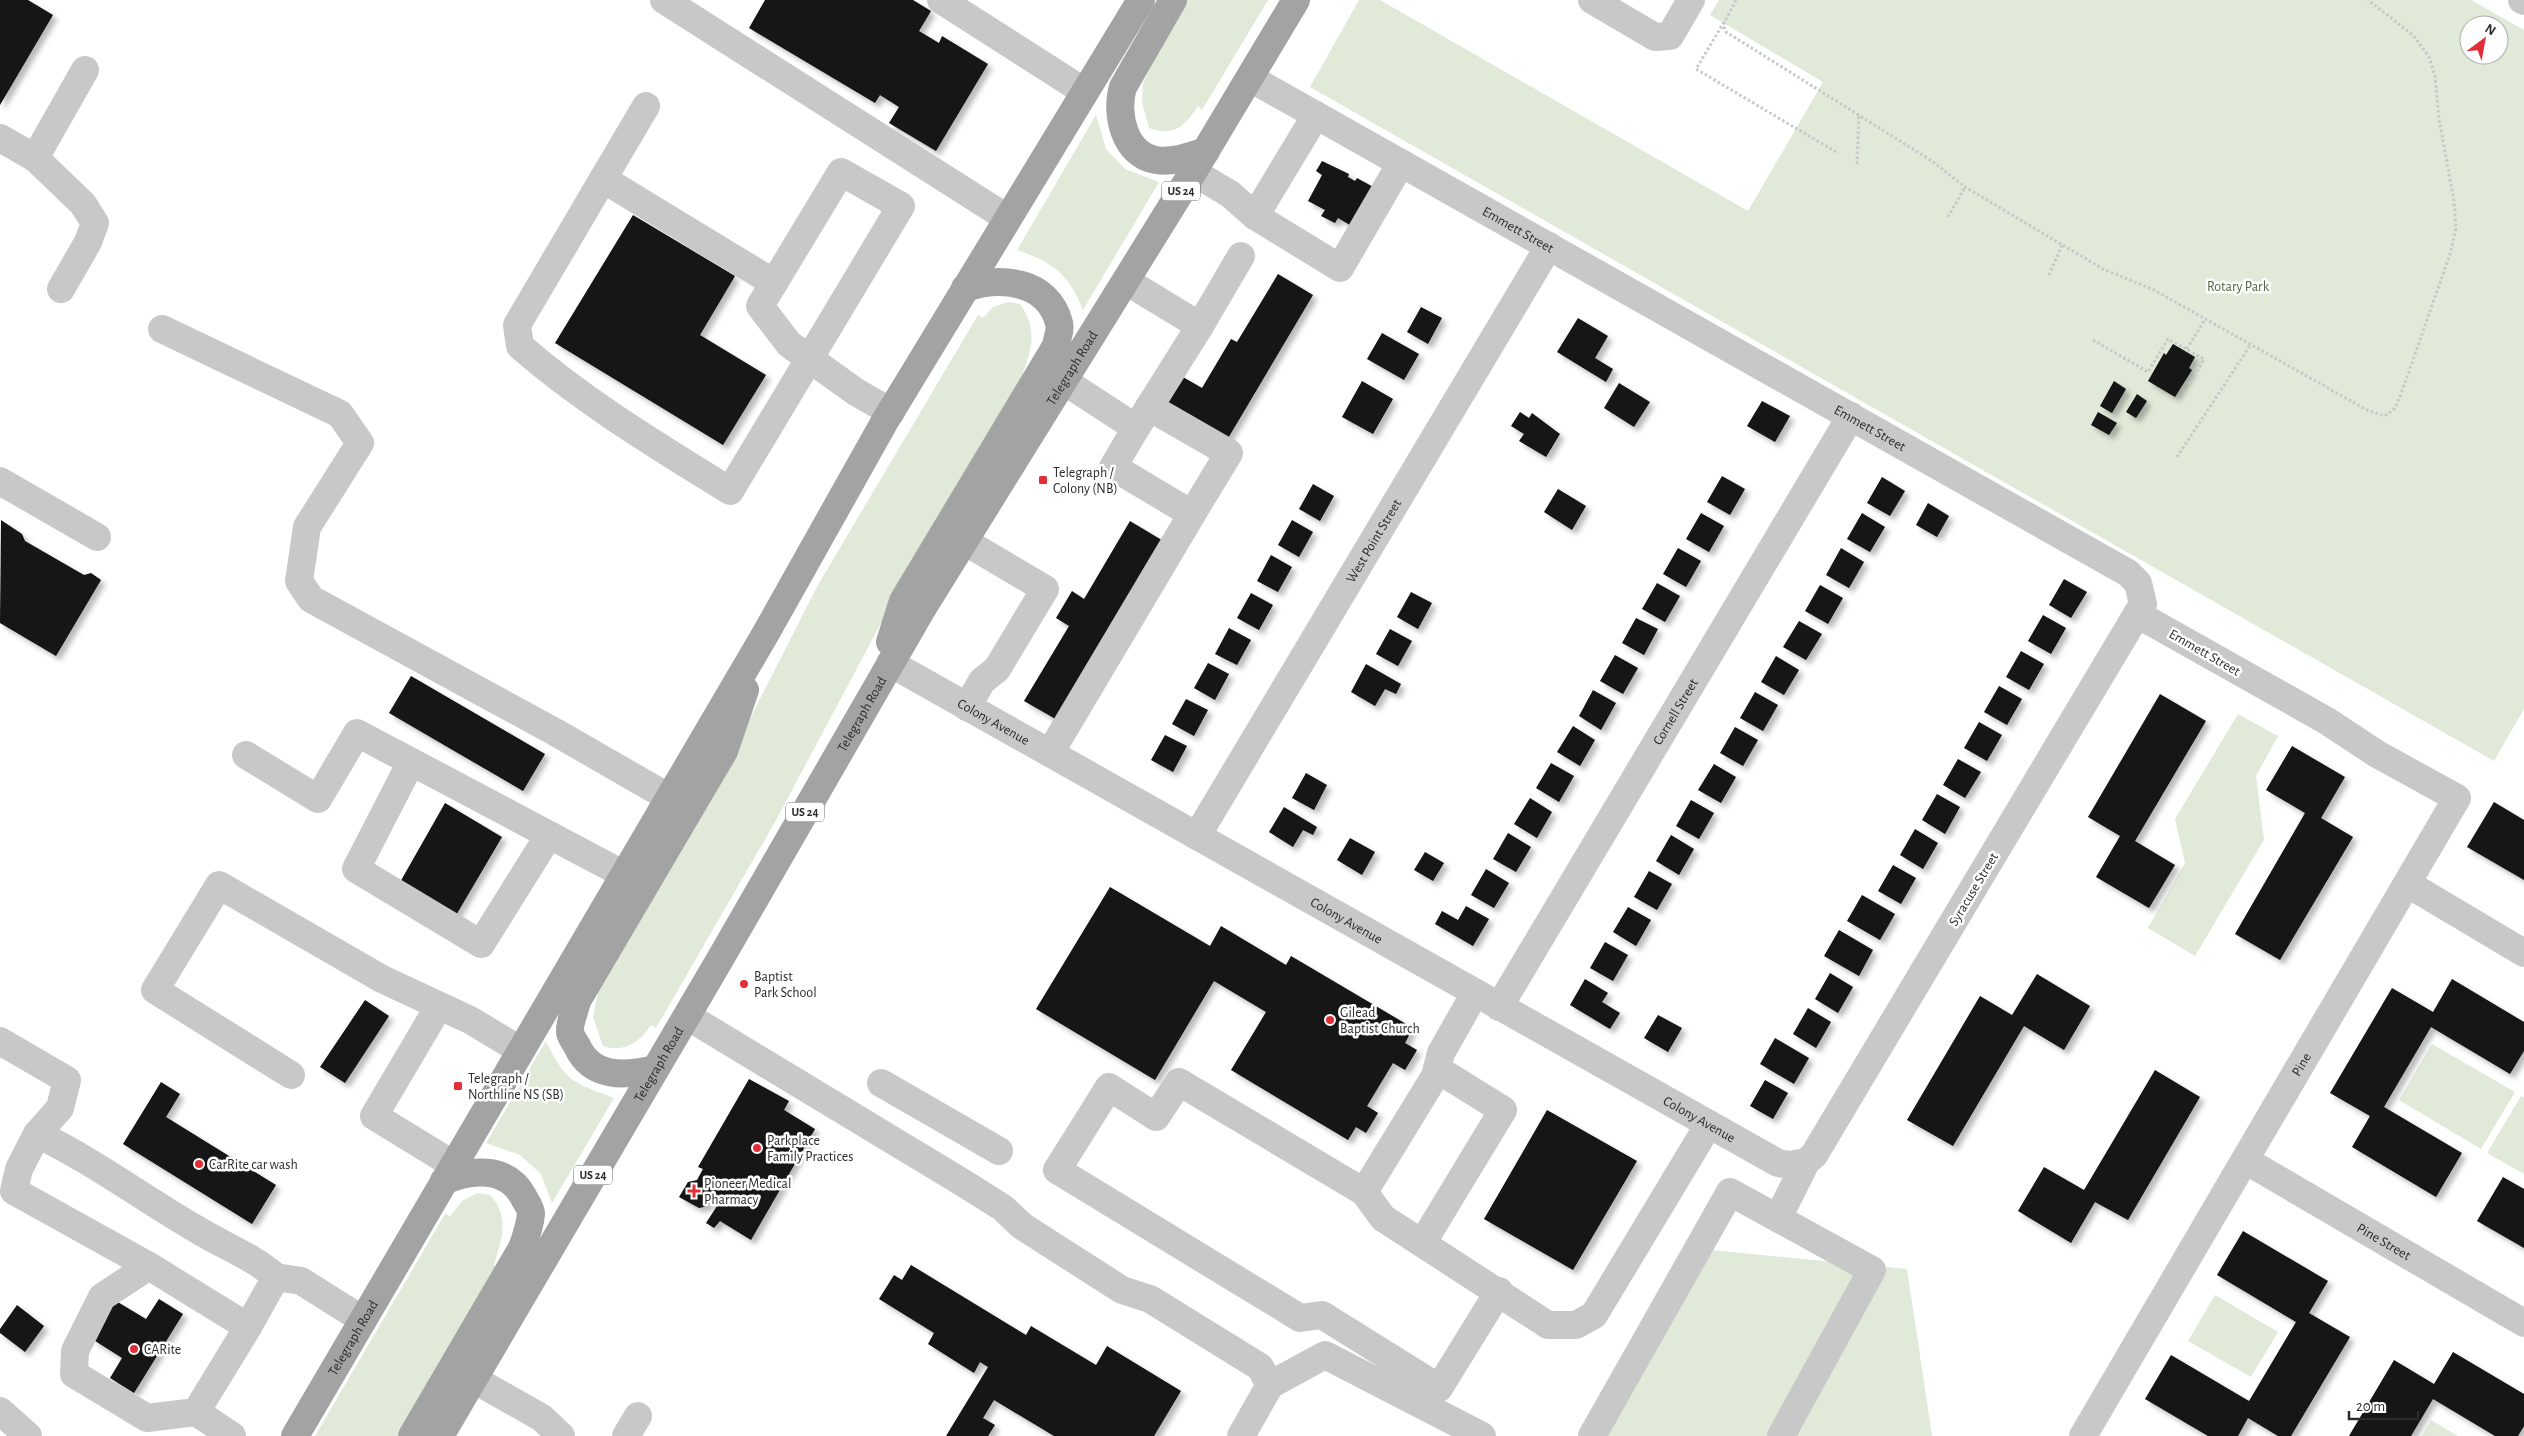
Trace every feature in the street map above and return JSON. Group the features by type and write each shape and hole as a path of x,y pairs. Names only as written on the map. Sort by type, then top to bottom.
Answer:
{"main road":[{"name":"Telegraph Road","path":"295,1436 668,797 766,633 891,412 1141,0"},
{"path":"1173,0 1123,87 1119,101 1122,127 1132,145 1144,156 1155,160 1183,158 1199,162"},
{"name":"Telegraph Road","path":"447,1435 475,1380 890,663 1199,162 1296,0"},
{"path":"872,695 903,601 1056,346 1060,324 1051,306 1037,291 1025,284 1005,281 982,282 965,288"},
{"path":"655,1069 632,1074 615,1074 601,1071 590,1064 580,1052 570,1032 577,1001 724,751 766,633"},
{"path":"412,1436 522,1248 529,1228 531,1212 520,1192 509,1180 496,1174 449,1173"}],"street":[{"path":"664,0 1007,218"},
{"path":"1592,0 1655,37 1670,36 1691,0"},
{"path":"956,4 1085,92"},
{"path":"35,158 85,70"},
{"name":"Emmett Street","path":"1250,78 2128,573 2138,583 2143,596 2143,604 2137,614 2327,721 2377,754 2457,798"},
{"path":"646,106 517,325 520,346 548,371 646,438 730,491 811,359 901,206 841,172 760,306 789,344 811,359 856,392 891,412"},
{"path":"1255,216 1316,115"},
{"path":"0,138 35,158 83,204 94,223 88,242 61,289"},
{"path":"1199,162 1230,194 1255,216 1340,268 1401,163"},
{"path":"603,179 774,283"},
{"name":"West Point Street","path":"1197,836 1549,246"},
{"path":"1192,514 1113,467 1241,256"},
{"path":"1126,281 1200,326"},
{"path":"162,329 340,414 360,443 307,527 299,581 311,599 555,732 668,797"},
{"path":"1050,753 1229,453 1143,418 1064,381"},
{"name":"Cornell Street","path":"1499,1007 1851,416"},
{"path":"0,481 97,538"},
{"path":"964,541 1044,589 997,669 982,681 966,707"},
{"name":"Syracuse Street","path":"1778,1218 1806,1162 1814,1156 2137,614"},
{"name":"Colony Avenue","path":"890,663 1778,1163 1791,1165 1806,1162"},
{"path":"246,755 318,799 357,733 623,874"},
{"path":"411,762 356,869 481,944 549,835"},
{"name":"Pine","path":"2084,1435 2457,798"},
{"path":"2408,884 2524,953"},
{"path":"291,1075 156,990 219,885 382,979 470,1020 520,1050"},
{"path":"1364,1192 1437,1069 1441,1053 1474,993"},
{"path":"439,1006 374,1116 449,1173"},
{"path":"687,1016 965,1184 1003,1208 1022,1226 1122,1290 1150,1300 1260,1367 1270,1385"},
{"path":"0,1041 67,1080 60,1108 37,1134 19,1169 14,1191 149,1266 248,1328"},
{"path":"1423,1242 1503,1110 1437,1069"},
{"path":"1499,1291 1439,1388 1322,1315 1300,1318 1057,1170 1108,1087 1156,1117 1178,1082 1364,1192 1383,1218 1423,1242 1499,1291 1548,1324 1576,1325 1594,1315 1709,1124"},
{"path":"882,1083 999,1151"},
{"path":"37,1134 69,1149 197,1230 265,1267 276,1277 301,1281 363,1320"},
{"name":"Pine Street","path":"2245,1160 2524,1323"},
{"path":"1592,1436 1730,1192 1872,1270 1781,1436"},
{"path":"149,1266 102,1297 75,1351 74,1374 147,1418 196,1412 232,1436"},
{"path":"196,1412 248,1328 276,1277"},
{"path":"1241,1436 1270,1385 1325,1355 1482,1436"},
{"path":"475,1380 542,1418 561,1436"},
{"path":"0,1411 28,1436"}],"path":[{"path":"1736,0 1696,69 1836,152"},
{"path":"1726,18 1723,25 1726,32 1932,161 1965,187 2103,269 2154,290 2367,410 2385,416 2395,408 2401,394 2450,254 2456,228 2454,201 2429,57 2413,35 2368,0"},
{"path":"1857,164 1859,115"},
{"path":"1948,217 1965,187"},
{"path":"2049,275 2062,245"},
{"path":"2186,349 2205,319"},
{"path":"2093,340 2148,372 2168,339 2204,359 2189,385"},
{"path":"2177,457 2251,344"}],"green space":[{"path":"1182,0 1268,0 1202,110 1198,106 1178,128 1165,131 1158,130 1149,128 1142,102 1143,83"},
{"name":"Rotary Park","path":"1359,0 1380,0 1748,211 1823,82 1710,15 1719,0 2471,0 2498,15 2459,15 2459,65 2509,65 2509,22 2524,30 2524,709 2494,761 1310,87"},
{"path":"1096,115 1106,149 1125,169 1159,182 1083,310 1072,287 1058,271 1041,260 1017,250"},
{"path":"1008,302 1020,304 1026,313 1031,331 1031,348 1022,376 896,595 775,822 656,1028 651,1025 641,1037 630,1045 618,1048 603,1046 593,1017 598,992 738,742 818,585 978,315 983,318 993,307"},
{"path":"2238,714 2278,736 2256,776 2264,840 2195,956 2148,928 2185,863 2175,819"},
{"path":"546,1041 559,1065 572,1079 579,1084 614,1098 552,1203 541,1174 520,1155 486,1143"},
{"path":"2432,1044 2515,1092 2481,1149 2399,1100"},
{"path":"2521,1096 2524,1098 2524,1174 2487,1153"},
{"path":"477,1193 490,1195 500,1212 502,1237 494,1265 499,1268 401,1436 315,1436 445,1214 450,1216 462,1201"},
{"path":"1711,1250 1907,1269 1932,1436 1597,1436"},
{"path":"2215,1295 2278,1332 2251,1377 2188,1341"},
{"path":"2431,1420 2458,1436 2422,1436"}],"building":[{"path":"0,0 28,0 53,15 0,105"},
{"path":"765,0 913,0 931,11 919,31 939,43 942,36 988,64 936,151 889,123 899,107 880,95 875,103 749,28"},
{"path":"1322,161 1349,174 1348,177 1355,181 1357,178 1377,189 1355,228 1338,218 1335,223 1321,216 1325,210 1308,201 1322,175 1316,171"},
{"path":"633,215 735,276 700,335 766,375 723,445 555,343"},
{"path":"1278,274 1313,295 1227,440 1167,405 1183,377 1202,388 1231,339 1237,342"},
{"path":"1421,307 1442,318 1428,344 1407,332"},
{"path":"1578,318 1608,336 1595,358 1613,369 1606,382 1557,352"},
{"path":"1382,333 1419,354 1404,380 1367,359"},
{"path":"2173,344 2195,357 2189,368 2192,370 2175,397 2148,381 2164,353 2166,355"},
{"path":"1362,381 1393,399 1373,434 1342,417"},
{"path":"2114,381 2126,389 2112,413 2100,406"},
{"path":"1619,383 1650,402 1634,427 1604,408"},
{"path":"2137,394 2147,401 2136,418 2126,412"},
{"path":"1762,401 1790,416 1775,442 1747,426"},
{"path":"1520,412 1529,418 1532,413 1560,434 1546,457 1519,441 1524,434 1511,426"},
{"path":"2098,412 2117,423 2109,435 2091,425"},
{"path":"1722,476 1745,489 1730,515 1707,502"},
{"path":"1882,477 1905,491 1890,516 1867,503"},
{"path":"1313,484 1334,496 1320,521 1299,509"},
{"path":"1558,489 1586,506 1572,530 1544,512"},
{"path":"1928,503 1949,516 1937,537 1916,525"},
{"path":"1701,513 1724,526 1709,552 1686,539"},
{"path":"1862,513 1885,527 1870,552 1847,539"},
{"path":"1,520 22,534 25,541 84,575 91,573 101,580 56,656 0,623"},
{"path":"1292,520 1313,532 1299,557 1278,545"},
{"path":"1130,521 1165,542 1059,721 1024,701 1069,626 1056,618 1072,591 1084,599"},
{"path":"1678,548 1701,561 1686,587 1663,574"},
{"path":"1841,548 1864,562 1849,588 1826,575"},
{"path":"1271,555 1292,567 1278,592 1257,581"},
{"path":"2064,579 2087,592 2071,618 2049,605"},
{"path":"1657,583 1680,596 1665,622 1642,609"},
{"path":"1820,585 1843,598 1828,624 1805,611"},
{"path":"1411,592 1432,603 1418,629 1397,617"},
{"path":"1251,593 1273,605 1259,630 1237,618"},
{"path":"2043,615 2066,628 2051,654 2028,641"},
{"path":"1636,618 1658,629 1644,655 1622,643"},
{"path":"1799,621 1822,634 1806,660 1783,647"},
{"path":"1229,628 1251,640 1237,665 1215,654"},
{"path":"1390,629 1412,641 1398,666 1376,654"},
{"path":"2021,651 2044,664 2029,690 2006,677"},
{"path":"1615,655 1638,668 1623,694 1600,681"},
{"path":"1776,656 1799,670 1784,695 1761,682"},
{"path":"1208,663 1229,674 1215,700 1194,688"},
{"path":"1366,664 1401,684 1396,694 1385,689 1375,706 1351,692"},
{"path":"411,676 545,754 523,791 389,713"},
{"path":"1999,686 2022,699 2007,725 1984,712"},
{"path":"1593,690 1616,703 1601,730 1579,716"},
{"path":"1755,692 1778,705 1763,731 1740,718"},
{"path":"2160,694 2206,721 2135,841 2175,865 2149,908 2096,877 2120,836 2088,817"},
{"path":"1186,699 1208,710 1194,736 1172,724"},
{"path":"1979,722 2002,735 1987,761 1964,748"},
{"path":"1573,726 1595,740 1580,766 1557,752"},
{"path":"1735,727 1758,740 1743,766 1720,753"},
{"path":"1165,735 1187,746 1173,772 1151,760"},
{"path":"2292,746 2345,777 2321,818 2353,837 2280,960 2235,934 2305,813 2266,790"},
{"path":"1958,759 1981,772 1965,798 1943,785"},
{"path":"1551,763 1574,776 1559,802 1536,788"},
{"path":"1714,764 1736,777 1721,803 1698,790"},
{"path":"1306,773 1327,785 1314,810 1292,798"},
{"path":"1937,794 1960,807 1945,834 1922,820"},
{"path":"1530,798 1552,812 1537,838 1514,824"},
{"path":"1691,800 1714,813 1699,839 1676,826"},
{"path":"2494,802 2524,820 2524,880 2467,847"},
{"path":"445,803 502,837 455,917 399,884"},
{"path":"1284,807 1317,827 1313,835 1303,830 1293,847 1269,832"},
{"path":"1915,829 1938,843 1923,869 1900,855"},
{"path":"1508,833 1531,847 1516,872 1493,859"},
{"path":"1671,835 1694,849 1679,875 1656,861"},
{"path":"1350,838 1375,852 1362,875 1337,860"},
{"path":"1425,852 1444,863 1433,881 1414,870"},
{"path":"1893,865 1916,878 1901,904 1878,891"},
{"path":"1486,869 1509,883 1494,908 1471,895"},
{"path":"1649,871 1672,884 1657,910 1634,897"},
{"name":"Gilead Baptist Church","path":"1110,887 1210,946 1221,926 1286,965 1291,956 1413,1028 1405,1043 1417,1050 1405,1070 1393,1063 1367,1106 1378,1113 1366,1133 1356,1127 1348,1140 1231,1070 1266,1012 1214,981 1155,1080 1036,1009"},
{"path":"1862,895 1895,914 1880,940 1847,921"},
{"path":"1466,906 1489,919 1473,946 1435,924 1442,911 1458,920"},
{"path":"1628,907 1651,920 1636,946 1613,932"},
{"path":"1839,930 1873,950 1859,976 1824,956"},
{"path":"1605,942 1628,955 1613,981 1590,968"},
{"path":"1830,973 1853,987 1838,1013 1815,999"},
{"path":"2037,974 2090,1006 2064,1050 2024,1026 1953,1146 1907,1120 1980,996 2012,1015"},
{"path":"1585,979 1608,993 1602,1002 1620,1013 1610,1029 1570,1005"},
{"path":"2452,979 2524,1022 2524,1051 2510,1074 2431,1027 2384,1107 2462,1153 2436,1197 2352,1147 2370,1116 2330,1093 2392,988 2433,1012"},
{"path":"365,1000 389,1016 345,1083 320,1067"},
{"path":"1808,1008 1831,1022 1816,1048 1793,1034"},
{"path":"1658,1015 1682,1028 1668,1052 1644,1038"},
{"path":"1775,1038 1809,1058 1794,1084 1760,1064"},
{"path":"2155,1070 2200,1097 2128,1220 2095,1202 2071,1243 2018,1211 2044,1167 2084,1190"},
{"name":"Parkplace Family Practices","path":"749,1079 789,1101 784,1110 815,1129 751,1240 720,1221 714,1228 706,1223 717,1206 710,1202 708,1206 699,1208 679,1197 688,1182 697,1180 703,1169 698,1167"},
{"path":"1765,1080 1788,1093 1773,1119 1750,1106"},
{"name":"CarRite car wash","path":"161,1082 180,1094 166,1117 276,1185 252,1224 123,1144"},
{"path":"1547,1110 1637,1161 1573,1270 1484,1219"},
{"path":"2503,1177 2524,1189 2524,1248 2477,1221"},
{"path":"2243,1231 2328,1281 2309,1313 2350,1337 2291,1436 2278,1436 2248,1418 2238,1436 2208,1436 2145,1399 2171,1355 2249,1401 2296,1322 2217,1275"},
{"path":"911,1265 1026,1335 1031,1326 1096,1365 1107,1346 1181,1391 1154,1436 1054,1436 994,1400 983,1418 995,1425 988,1436 946,1436 988,1367 980,1362 974,1373 928,1344 934,1333 879,1299 894,1275 902,1280"},
{"name":"CARite","path":"159,1299 183,1314 134,1393 110,1378 122,1358 92,1339 116,1301 146,1319"},
{"path":"17,1305 44,1326 25,1352 0,1333 0,1329"},
{"path":"2453,1352 2524,1394 2524,1426 2518,1436 2495,1436 2433,1399 2411,1436 2349,1436 2394,1360 2434,1384"}],"place":[{"name":"Telegraph / Colony (NB)","path":"1043,480"},
{"name":"Baptist Park School","path":"744,984"},
{"name":"Gilead Baptist Church","path":"1330,1020"},
{"name":"Telegraph / Northline NS (SB)","path":"458,1086"},
{"name":"Parkplace Family Practices","path":"757,1148"},
{"name":"CarRite car wash","path":"199,1164"},
{"name":"Pioneer Medical Pharmacy","path":"694,1191"},
{"name":"CARite","path":"134,1349"}]}
